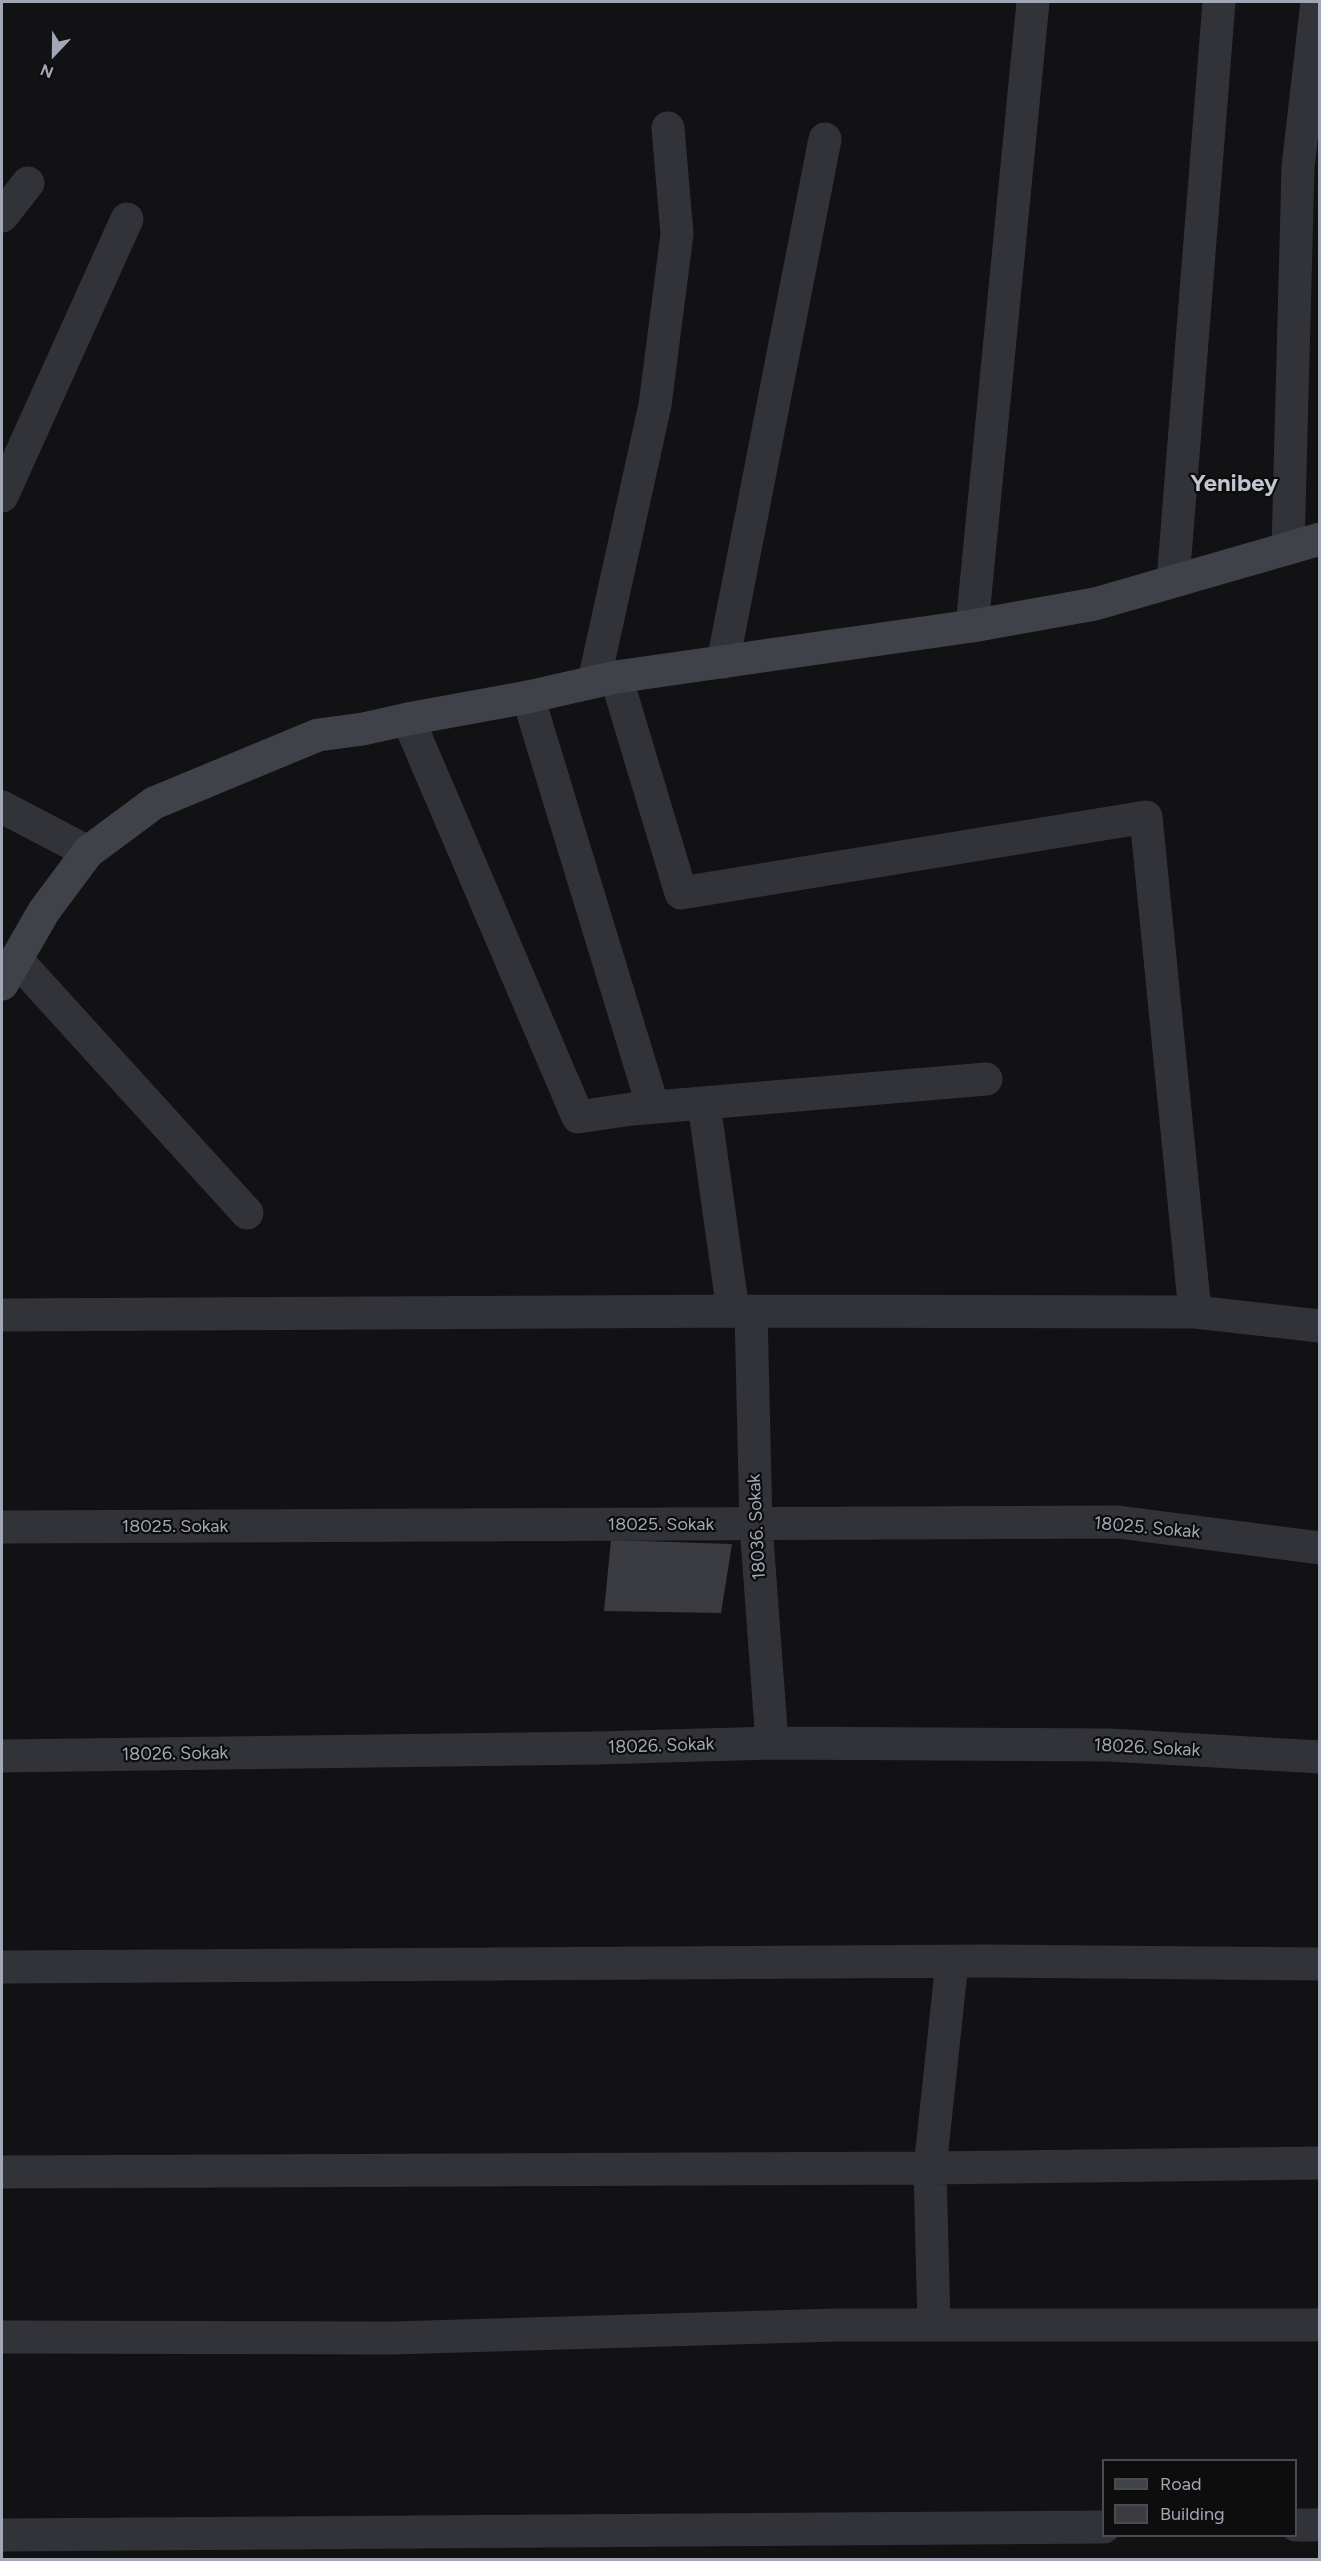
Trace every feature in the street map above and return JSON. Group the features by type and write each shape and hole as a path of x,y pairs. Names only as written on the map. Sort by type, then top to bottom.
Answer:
{"main road":[{"path":"9,971 44,911 88,852 154,802 318,735 363,729 528,697 605,679 972,626 1095,604 1320,538"}],"street":[{"path":"972,626 1033,2"},
{"path":"1173,581 1219,2"},
{"path":"1288,548 1298,168 1317,2"},
{"path":"668,128 677,234 655,405 605,679 681,893 1146,817 1195,1312"},
{"path":"723,662 825,139"},
{"path":"2,216 28,183"},
{"path":"2,496 127,219"},
{"path":"528,697 653,1107"},
{"path":"408,719 578,1118 653,1107 986,1080"},
{"path":"2,807 88,852"},
{"path":"9,971 247,1213"},
{"name":"18036. Sokak","path":"704,1104 742,1311 772,1743"},
{"path":"2,1315 742,1311 1195,1312 1320,1326"},
{"name":"18025. Sokak","path":"2,1527 1118,1522 1320,1548"},
{"name":"18026. Sokak","path":"2,1756 772,1743 1109,1745 1320,1757"},
{"path":"2,1967 952,1962 1320,1964"},
{"path":"934,2325 930,2168 952,1962"},
{"path":"2,2172 930,2168 1320,2163"},
{"path":"2,2337 392,2338 837,2325 1320,2325"},
{"path":"1297,2525 1320,2525"},
{"path":"2,2535 732,2545 1102,2527"}],"building":[{"path":"611,1540 732,1544 721,1613 604,1611"}],"district":[{"name":"Yenibey","path":"1234,484"}]}
